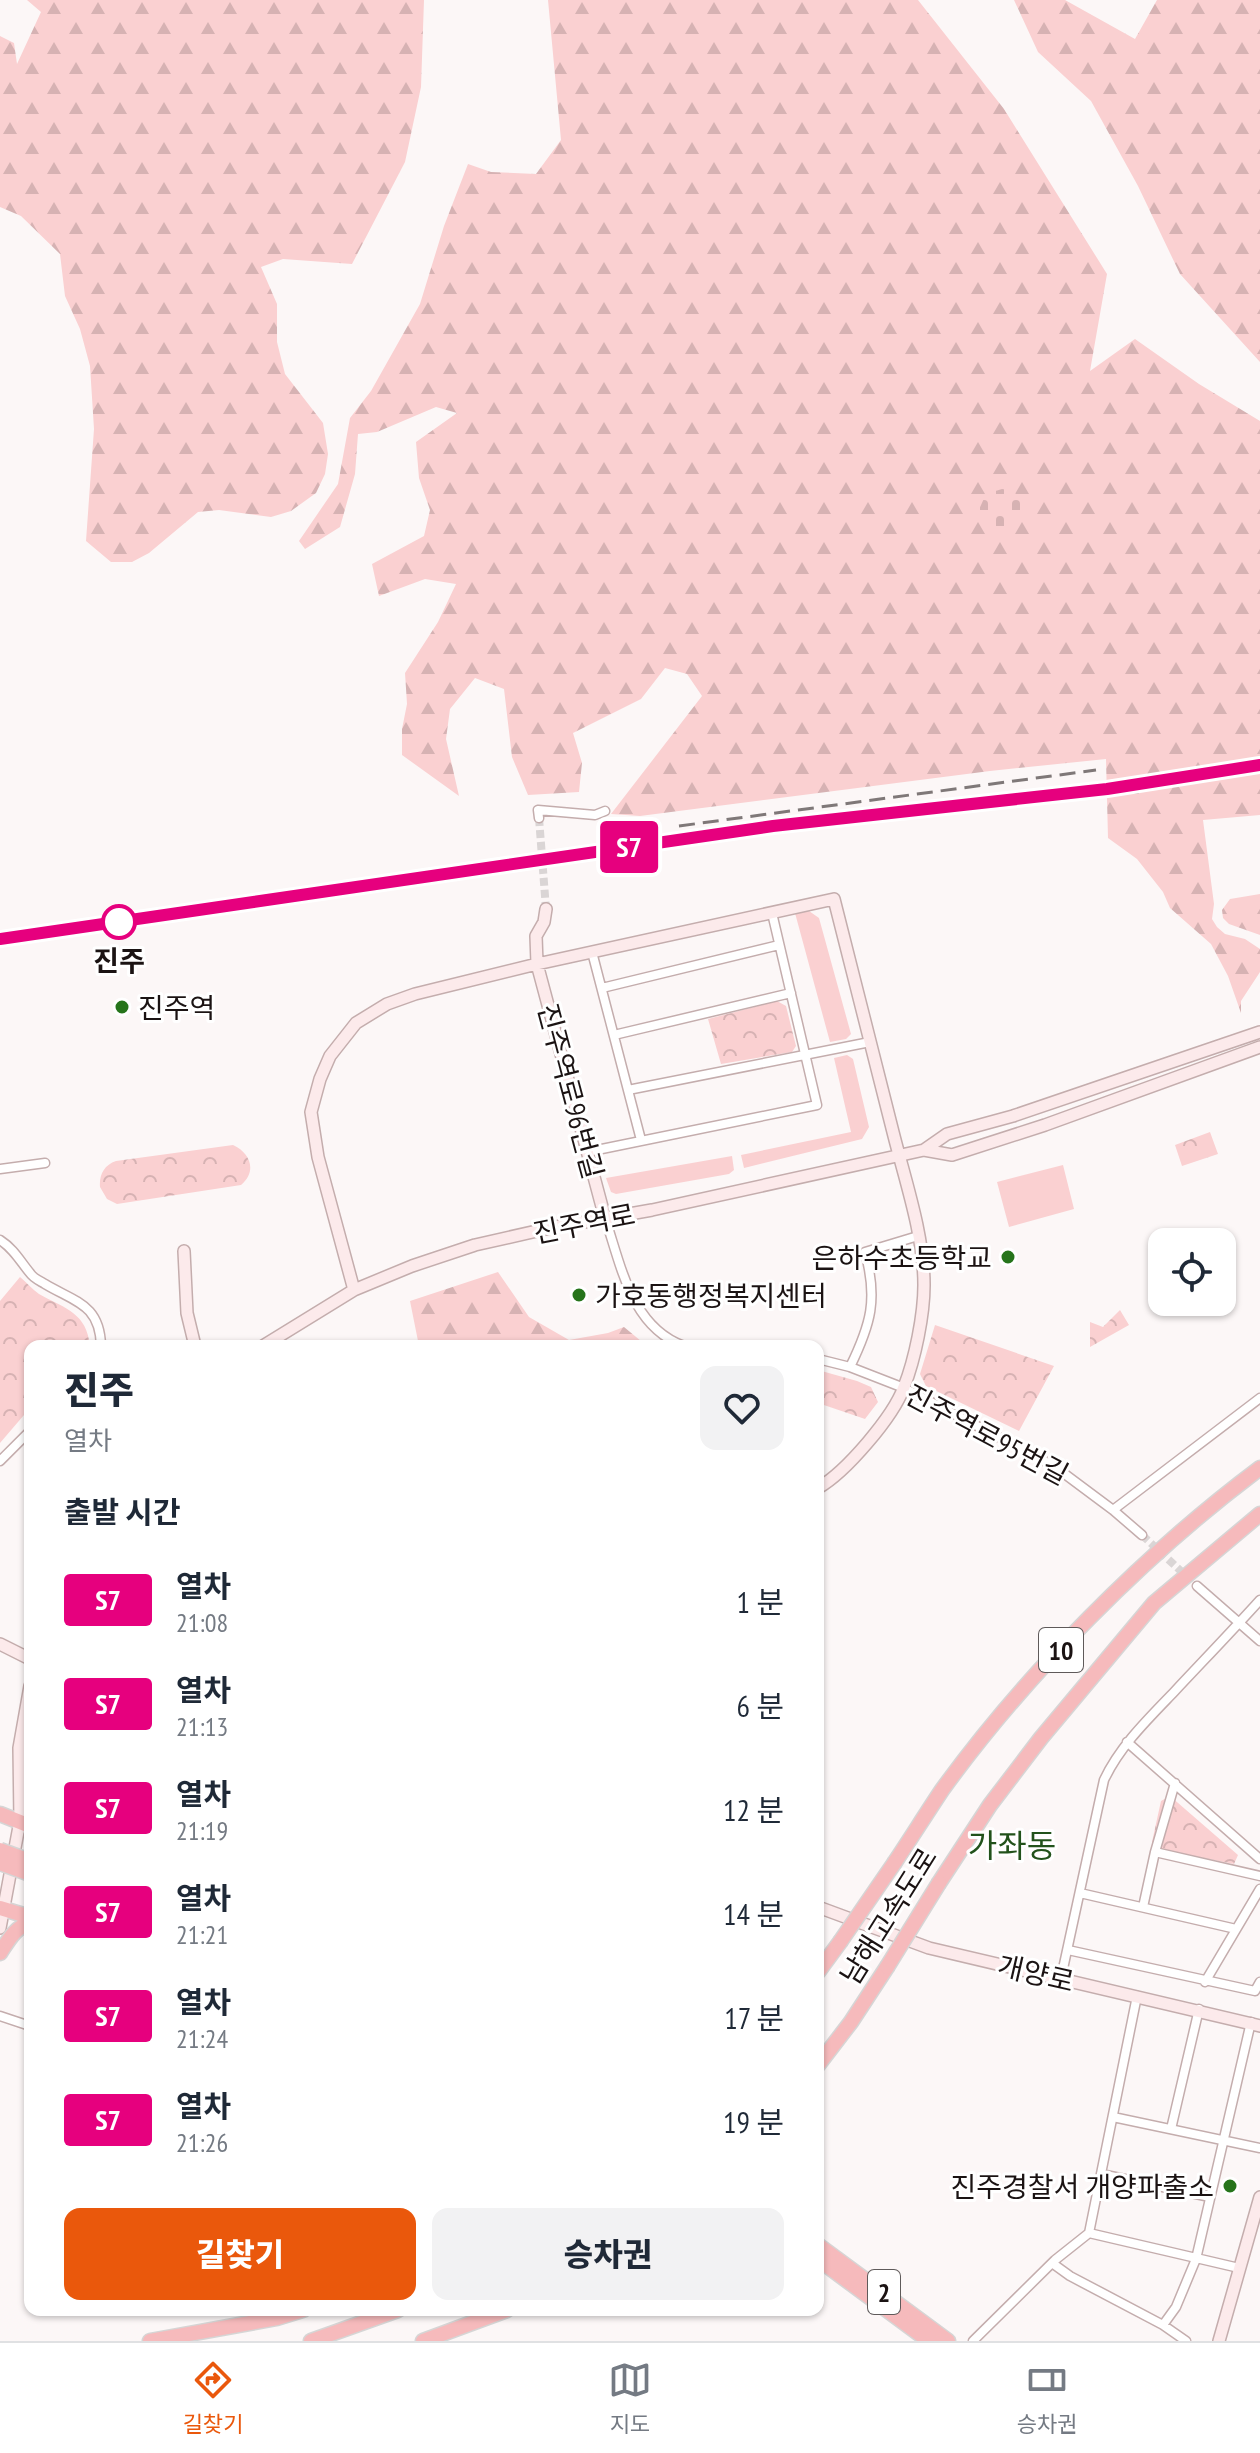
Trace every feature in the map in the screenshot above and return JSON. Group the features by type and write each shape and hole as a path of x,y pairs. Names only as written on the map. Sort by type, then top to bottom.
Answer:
{"highway":[{"name":"남해고속도로","path":"824,1964 942,1791 987,1733 1052,1659 1130,1579 1260,1468"},
{"name":"남해고속도로","path":"824,2057 851,2022 990,1805 1041,1738 1154,1603 1260,1514"},
{"path":"0,1814 24,1824"},
{"path":"0,1850 24,1859"},
{"path":"0,1863 24,1872"},
{"path":"2,1908 24,1917"},
{"path":"0,1953 24,1924"},
{"name":"2","path":"824,2249 948,2341"},
{"name":"2","path":"824,2263 929,2341"},
{"path":"150,2341 284,2316"},
{"path":"311,2341 381,2316"},
{"path":"423,2341 491,2316"}],"street":[{"path":"539,818 538,810 595,815 605,811"},
{"path":"354,1290 318,1157 311,1112 330,1056 356,1023 387,1004 415,994 834,899 900,1157 918,1236 924,1284 921,1319 904,1388 860,1451 824,1484"},
{"path":"537,964 536,936 546,909"},
{"path":"587,1152 817,1105 772,913"},
{"path":"602,988 779,945"},
{"path":"592,952 641,1140"},
{"name":"진주역로96번길","path":"537,964 605,1218"},
{"path":"614,1035 791,993"},
{"name":"진주역로","path":"273,1340 354,1290 475,1245 900,1157 924,1150 947,1134 1013,1116 1260,1032"},
{"path":"628,1090 870,1042"},
{"name":"진주역로","path":"924,1150 952,1155 1045,1125 1260,1047"},
{"path":"0,1169 45,1163"},
{"path":"605,1218 637,1307 663,1334 674,1340"},
{"path":"850,1367 865,1336 872,1306 872,1279 865,1252 918,1236"},
{"path":"0,1240 22,1260 30,1275 79,1301 90,1312 96,1321 100,1340"},
{"path":"184,1251 187,1313 194,1340"},
{"name":"진주역로95번길","path":"824,1360 904,1388 1054,1466 1142,1535"},
{"path":"1113,1510 1260,1398"},
{"path":"0,1461 24,1437"},
{"path":"1197,1586 1260,1641"},
{"path":"1061,1978 1104,1780 1127,1742 1260,1600"},
{"path":"0,1644 24,1656"},
{"path":"24,1720 19,1748 24,1811"},
{"path":"1127,1742 1260,1859"},
{"path":"1143,1907 1175,1783"},
{"path":"0,1928 2,1908 24,1828"},
{"path":"1155,1852 1260,1876"},
{"path":"1205,1982 1260,1889"},
{"path":"1080,1893 1236,1929"},
{"name":"개양로","path":"824,1909 929,1948 1256,2024"},
{"path":"1068,1950 1255,1991 1260,1982"},
{"path":"973,2341 1052,2263 1089,2233 1137,1996"},
{"path":"1171,2129 1199,2009"},
{"path":"0,2016 24,2024"},
{"path":"1163,2325 1176,2307 1196,2259 1224,2139 1256,2024"},
{"path":"1113,2117 1260,2148"},
{"path":"1101,2174 1210,2197"},
{"path":"1219,2341 1239,2268 1257,2220 1260,2197"},
{"path":"1089,2233 1239,2268"},
{"path":"1052,2263 1186,2341"}],"green space":[{"path":"27,0 424,0 421,87 405,162 352,264 283,259 261,267 277,304 277,342 285,374 323,423 328,454 325,474 316,493 291,511 271,517 219,510 198,512 149,553 132,562 111,562 86,541 94,429 90,366 80,329 65,296 60,254 21,216 0,207 0,36 14,43 17,64 41,12"},
{"path":"548,0 918,0 1004,109 1107,274 1090,371 1135,339 1199,384 1260,421 1260,815 1203,820 1214,904 1212,919 1225,934 1245,939 1260,949 1260,972 1241,1001 1241,1013 1228,976 1211,944 1170,908 1163,892 1137,859 1108,838 1106,759 640,816 611,814 702,696 687,674 665,668 641,699 573,733 582,763 579,792 528,795 512,757 504,689 475,678 450,709 446,739 459,796 402,755 402,729 407,704 405,673 438,622 456,584 425,579 379,596 372,564 424,536 430,510 419,478 416,442 457,413 436,407 377,432 358,434 355,474 340,527 305,549 299,541 338,484 350,418 371,391 420,304 444,226 468,164 491,172 536,174 561,140"},
{"path":"1014,0 1065,0 1135,39 1157,0 1260,0 1260,362 1180,274 1138,186 1091,101 1038,52"},
{"path":"1002,489 1019,497 1026,516 1011,530 993,530 979,522 977,514 986,494"},
{"path":"1260,894 1260,935 1229,924 1223,918 1222,910 1230,899"},
{"path":"809,911 819,918 851,1034 846,1039 830,1042 795,913"},
{"path":"777,1001 786,1006 796,1046 792,1052 721,1064 708,1019"},
{"path":"847,1055 853,1059 869,1127 862,1139 744,1168 741,1155 851,1132 834,1058"},
{"path":"1210,1132 1218,1154 1182,1166 1175,1145"},
{"path":"233,1145 244,1153 250,1163 249,1174 241,1185 117,1204 107,1199 100,1187 103,1171 116,1161"},
{"path":"732,1156 734,1170 729,1174 616,1194 611,1192 606,1178"},
{"path":"1063,1165 1074,1209 1009,1227 997,1182"},
{"path":"498,1272 529,1317 569,1340 418,1340 410,1301"},
{"path":"20,1277 39,1294 77,1316 89,1340 24,1340 24,1415 0,1443 0,1301"},
{"path":"1120,1310 1129,1325 1090,1347 1090,1322 1103,1327"},
{"path":"935,1325 1054,1366 1019,1431 926,1386 920,1374"},
{"path":"624,1327 640,1340 569,1340 608,1333"},
{"path":"824,1372 871,1387 878,1402 865,1419 824,1405"},
{"path":"1170,1796 1238,1855 1234,1864 1158,1849 1152,1842 1161,1801"}],"tunnel":[{"path":"539,818 546,909"},
{"path":"1142,1535 1197,1586"}],"railway":[{"path":"679,826 1096,770"},
{"path":"0,939 773,826 1107,789"}],"train":[{"name":"S7","path":"0,939 773,826 1107,789 1260,765"}],"place":[{"name":"진주","path":"119,922"},
{"name":"진주역","path":"122,1007"},
{"name":"은하수초등학교","path":"1008,1257"},
{"name":"가호동행정복지센터","path":"579,1295"},
{"name":"진주경찰서 개양파출소","path":"1230,2186"}],"district":[{"name":"가좌동","path":"1012,1845"}]}
